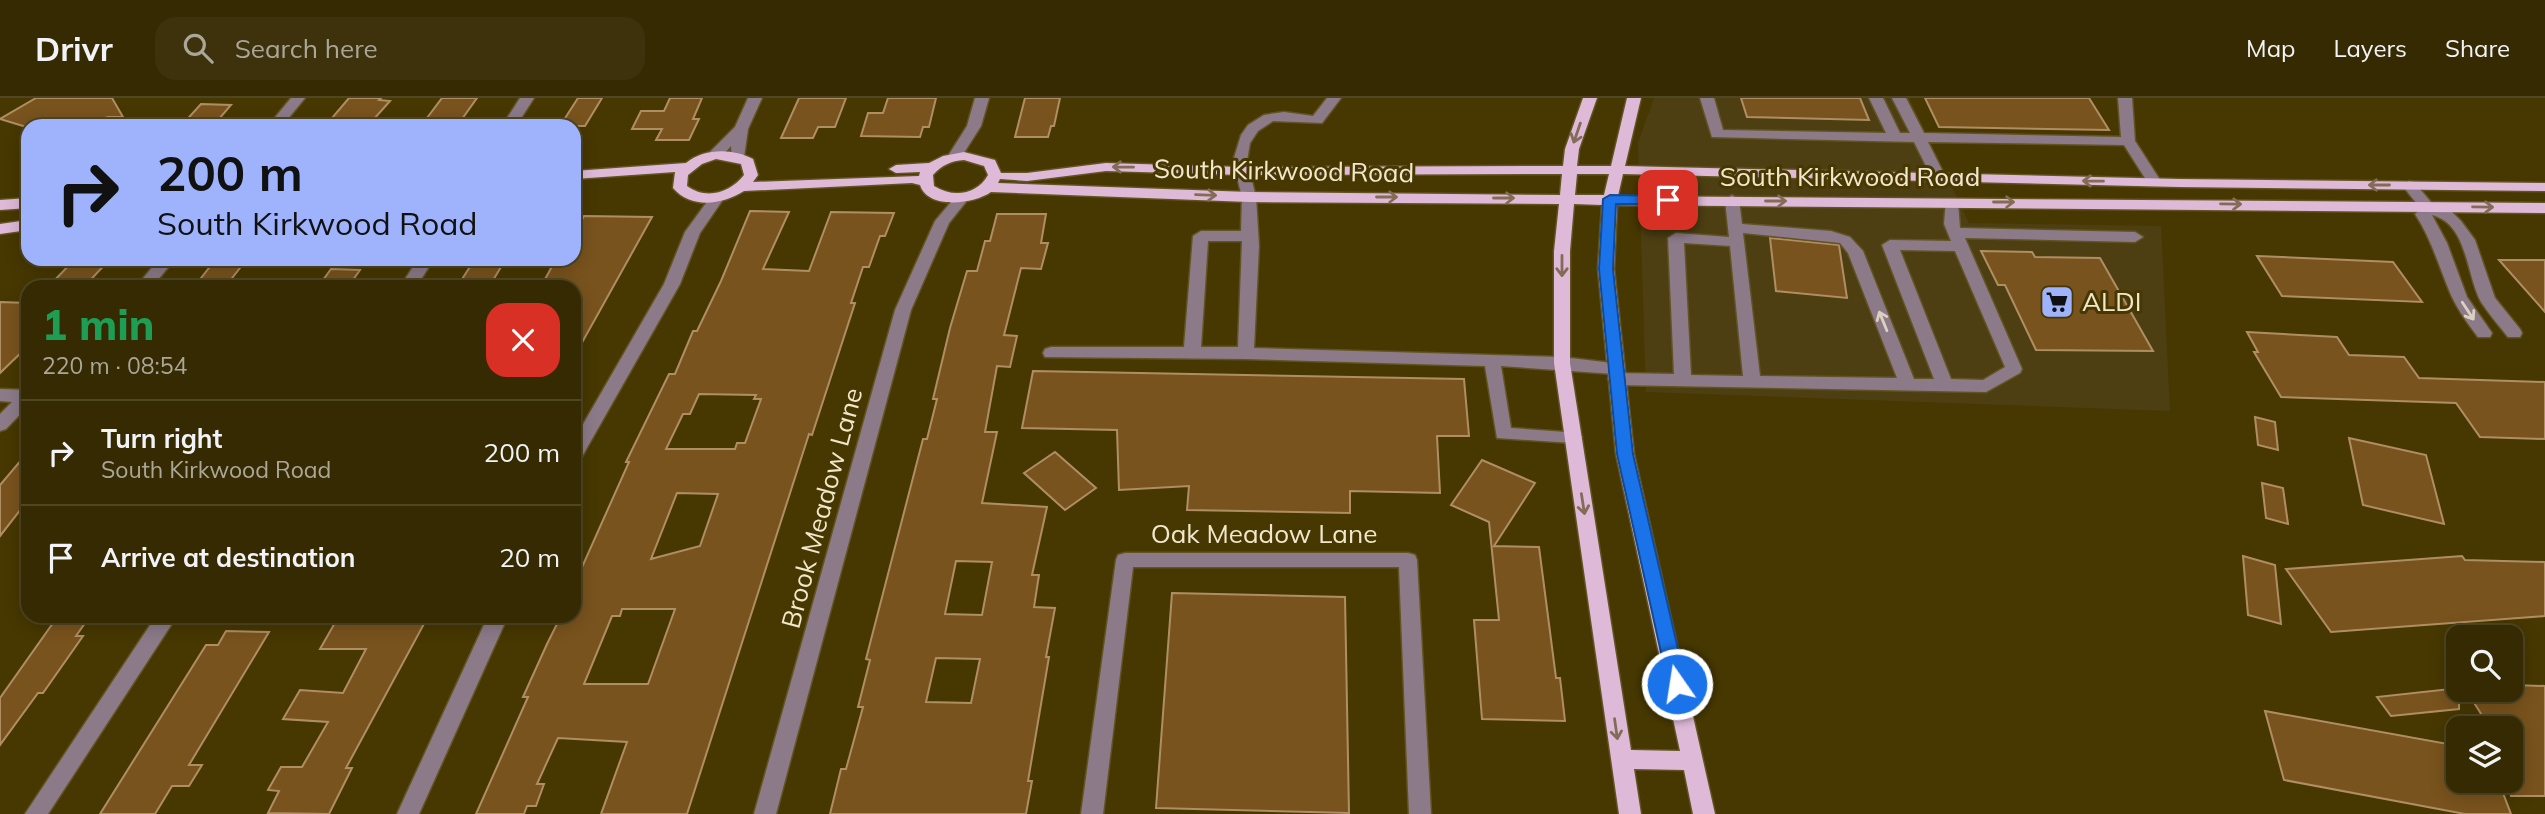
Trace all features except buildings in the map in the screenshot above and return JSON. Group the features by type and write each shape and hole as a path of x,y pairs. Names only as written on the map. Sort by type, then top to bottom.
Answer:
{"main road":[{"path":"1590,98 1572,149 1562,251 1562,363 1630,814"},
{"path":"1634,98 1610,199 1606,269 1615,374 1625,454 1704,814"},
{"path":"581,175 688,167 715,155 737,157 748,162 751,175 741,187"},
{"path":"751,169 772,175 823,176 931,167 955,156 975,157 990,163 991,181 962,198 939,196 927,188 925,181 931,167"},
{"path":"688,167 679,182 680,188 694,197 717,198 741,187 912,179 925,181"},
{"name":"South Kirkwood Road","path":"991,181 1107,167 1241,171 1617,170 2155,183 2545,187"},
{"path":"581,184 628,178 679,182"},
{"path":"1939,178 1951,202"},
{"name":"South Kirkwood Road","path":"991,181 1249,197 2545,208"},
{"path":"2155,183 2168,204"},
{"path":"0,205 21,204"},
{"path":"0,229 21,226"},
{"path":"1621,759 1694,761"}],"street":[{"path":"281,119 298,98"},
{"path":"514,119 527,98"},
{"path":"737,157 741,129 755,98"},
{"path":"955,156 974,125 982,98"},
{"path":"1246,353 1251,246 1248,236 1249,197 1241,171 1241,148 1248,132 1262,121 1281,116 1305,121 1317,120 1334,98"},
{"path":"1707,98 1717,134 2128,141"},
{"path":"1876,98 1895,137"},
{"path":"1899,98 1939,178"},
{"path":"2125,98 2128,141 2155,183"},
{"path":"974,125 975,157"},
{"path":"715,155 741,129"},
{"path":"2409,186 2428,208 2446,214 2456,224 2467,240 2488,300 2514,333"},
{"path":"939,196 942,221"},
{"path":"693,232 694,197"},
{"path":"581,443 672,284 693,232 717,198"},
{"name":"Brook Meadow Lane","path":"765,814 903,310 942,221 962,198"},
{"path":"1732,200 1752,382"},
{"path":"1051,353 1246,353 1492,360 1562,363 1615,374 1683,380 1986,386 2014,369 1951,224 1951,202"},
{"path":"2428,208 2422,215 2443,246 2465,308 2484,333"},
{"path":"1683,380 1676,238 1736,235 1831,236 1845,240 1855,251 1908,385"},
{"path":"1192,353 1201,236 1248,236"},
{"path":"1945,386 1890,245 1958,240 2135,237"},
{"path":"150,280 161,266"},
{"path":"2455,284 2484,289"},
{"path":"1492,360 1503,434 1573,437"},
{"path":"0,395 21,397"},
{"path":"0,425 21,403"},
{"name":"Oak Meadow Lane","path":"1092,814 1125,559 1408,560 1420,814"},
{"path":"36,814 162,623"},
{"path":"408,814 495,623"}],"shaded area":[{"path":"1654,98 1909,98 1969,223 2161,226 2170,411 1646,392 1638,143"}],"place":[{"name":"ALDI","path":"2057,302"}],"route":[{"path":"1668,200 1610,199 1606,269 1625,454 1677,684"}]}
